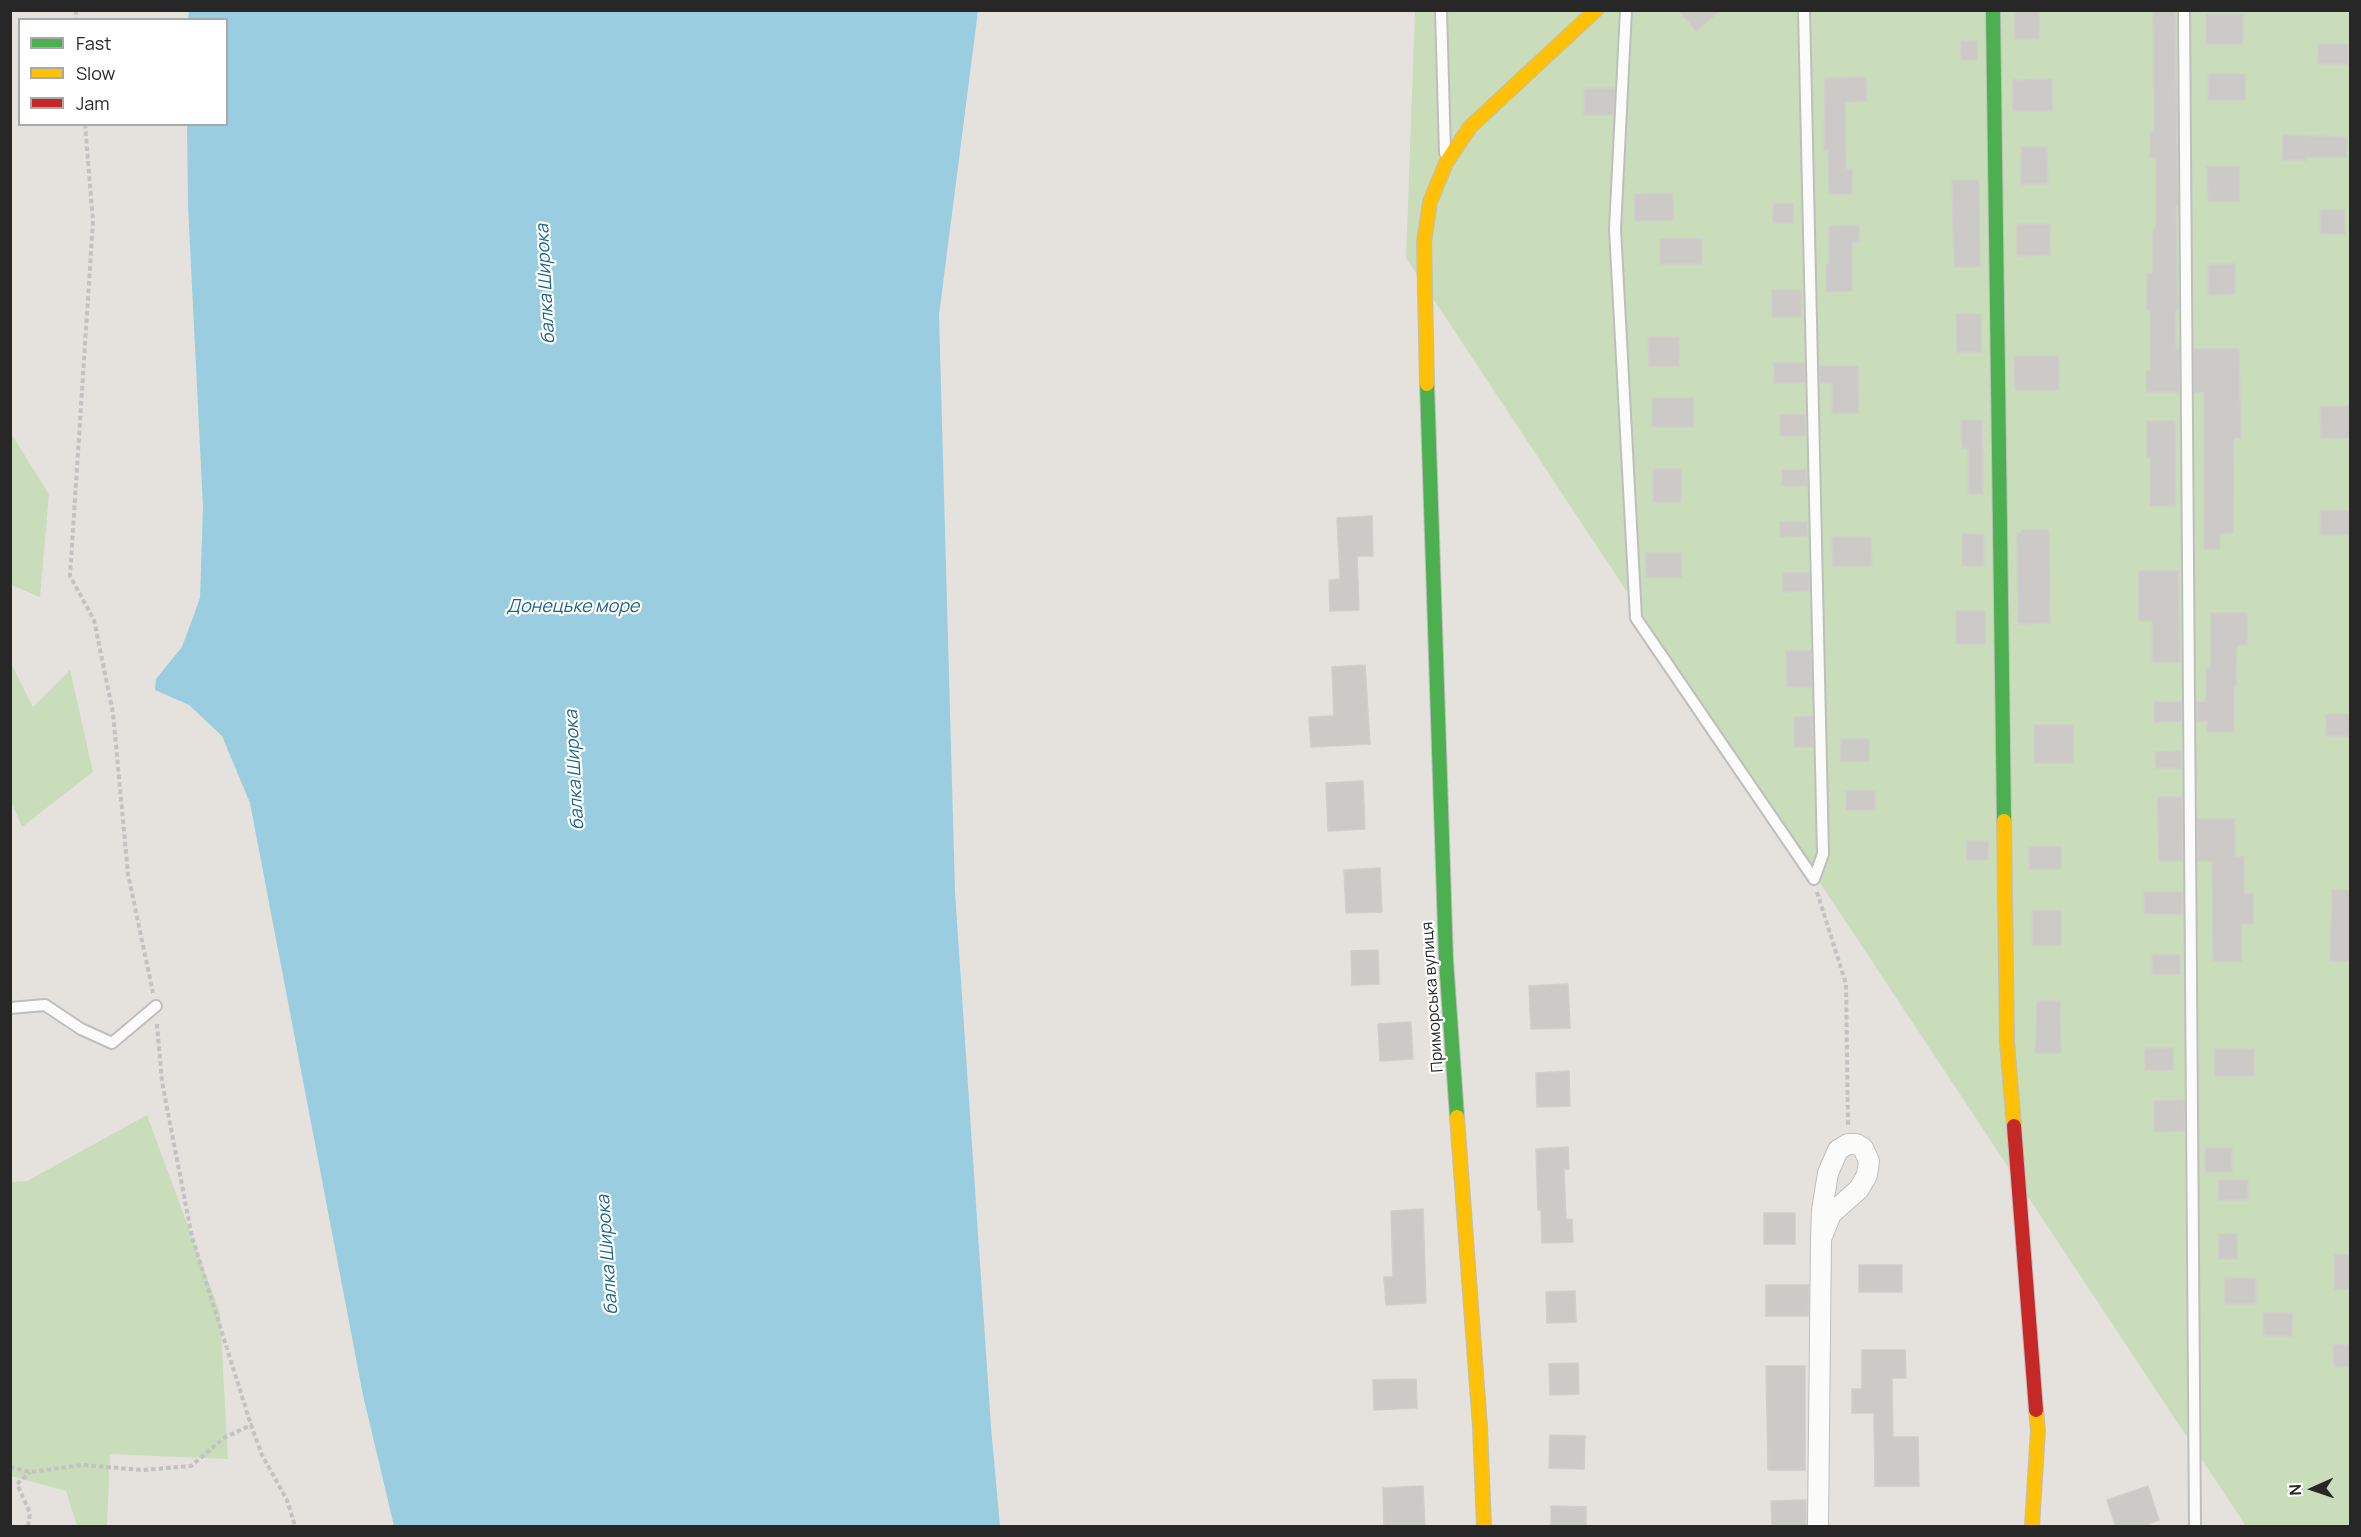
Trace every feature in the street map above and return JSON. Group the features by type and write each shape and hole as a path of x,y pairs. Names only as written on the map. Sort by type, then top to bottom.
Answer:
{"street":[{"name":"Приморська вулиця","path":"1484,1527 1480,1426 1446,960 1428,466 1424,242 1430,202 1446,163 1470,127 1596,10"},
{"path":"1994,10 2007,1042 2038,1430 2032,1527"},
{"path":"1818,1527 1821,1239 1822,1210 1828,1173 1838,1150 1848,1144 1856,1144 1863,1148 1869,1161 1867,1174 1859,1189 1831,1214 1821,1239"}],"lane":[{"path":"1441,10 1446,163"},
{"path":"1626,10 1615,230 1636,618 1814,879"},
{"path":"1804,10 1822,854 1814,879"},
{"path":"2184,10 2195,1527"},
{"path":"10,1008 45,1005 81,1029 112,1043 156,1006"}],"path":[{"path":"85,126 93,221 70,576 94,620 113,713 128,874 156,1006 162,1082 192,1237 251,1425 262,1455 287,1500 296,1527"},
{"path":"1814,879 1846,984 1848,1144"},
{"path":"10,1467 30,1472 83,1465 143,1470 191,1466 224,1438 251,1425"},
{"path":"28,1527 30,1513 17,1484 30,1472"}],"green space":[{"path":"1415,11 2350,11 2350,1526 2246,1526 1406,258"},
{"path":"10,432 49,494 40,597 11,585"},
{"path":"11,663 33,707 70,670 93,772 22,827 11,801"},
{"path":"147,1115 220,1313 228,1459 110,1454 107,1526 77,1526 66,1491 11,1476 11,1182 27,1181"}],"water":[{"name":"Донецьке море","path":"189,11 978,11 939,315 955,892 991,1427 1000,1526 394,1526 363,1395 250,803 222,736 189,705 155,690 156,679 182,647 200,598 203,507 188,206 187,126 228,126 228,18 188,18"}],"building":[{"path":"1679,10 1721,10 1696,31"},
{"path":"2015,10 2039,10 2039,39 2015,39"},
{"path":"2153,10 2175,10 2178,206 2176,206 2178,310 2176,310 2176,349 2179,349 2179,392 2146,392 2146,371 2150,371 2150,310 2147,310 2147,273 2153,273 2153,229 2156,229 2156,158 2150,158 2150,132 2154,132"},
{"path":"2206,14 2243,14 2243,44 2206,44"},
{"path":"1961,41 1977,41 1977,60 1961,60"},
{"path":"2318,44 2348,44 2348,64 2318,64"},
{"path":"2208,74 2245,74 2245,100 2208,100"},
{"path":"1866,77 1867,101 1845,102 1846,169 1852,169 1852,194 1829,194 1828,150 1824,151 1825,78"},
{"path":"2052,79 2052,111 2013,111 2013,80"},
{"path":"1584,88 1615,88 1613,115 1584,115"},
{"path":"2283,135 2347,137 2347,157 2307,157 2307,160 2283,160"},
{"path":"2021,147 2047,147 2048,184 2021,184"},
{"path":"2207,167 2239,167 2239,201 2208,201"},
{"path":"1952,180 1979,180 1980,267 1954,267"},
{"path":"1673,193 1673,220 1635,221 1635,194"},
{"path":"1793,203 1793,223 1773,223 1773,204"},
{"path":"2320,210 2344,210 2345,234 2320,234"},
{"path":"2017,224 2050,224 2050,255 2017,256"},
{"path":"1859,225 1859,242 1852,242 1852,291 1826,292 1829,226"},
{"path":"1660,239 1702,239 1702,264 1660,264"},
{"path":"2208,264 2235,264 2235,294 2208,295"},
{"path":"1772,290 1801,290 1801,317 1772,317"},
{"path":"1956,314 1981,314 1981,352 1957,352"},
{"path":"1648,337 1679,337 1679,366 1649,366"},
{"path":"2194,349 2239,349 2241,438 2234,438 2233,533 2220,534 2220,549 2204,549 2204,392 2194,392"},
{"path":"2014,356 2059,356 2059,390 2015,390"},
{"path":"1774,363 1804,363 1805,383 1774,383"},
{"path":"1820,366 1858,366 1859,413 1832,413 1832,383 1820,383"},
{"path":"1652,398 1693,398 1694,427 1652,427"},
{"path":"2350,406 2350,438 2321,438 2320,407"},
{"path":"1780,415 1805,415 1805,436 1780,436"},
{"path":"1961,420 1982,420 1983,494 1968,494 1968,448 1962,448"},
{"path":"2147,421 2175,421 2175,506 2150,506"},
{"path":"1653,469 1681,469 1681,502 1653,502"},
{"path":"1782,470 1807,470 1807,486 1782,486"},
{"path":"2320,511 2350,511 2350,535 2320,535"},
{"path":"1372,516 1373,556 1357,556 1359,610 1330,611 1329,580 1340,579 1337,518"},
{"path":"1780,522 1807,522 1807,536 1780,537"},
{"path":"2021,530 2049,530 2050,623 2018,624 2017,533 2021,533"},
{"path":"1962,534 1984,534 1984,566 1962,566"},
{"path":"1832,537 1871,537 1872,566 1833,566"},
{"path":"1646,553 1681,553 1681,577 1646,577"},
{"path":"2139,571 2178,571 2180,662 2152,662 2152,621 2139,621"},
{"path":"1783,573 1809,573 1809,591 1783,592"},
{"path":"1956,611 1985,611 1985,644 1956,644"},
{"path":"2211,613 2247,613 2247,645 2237,645 2234,732 2207,732 2207,721 2197,721 2197,702 2206,702 2206,668 2211,668"},
{"path":"1786,651 1811,651 1812,687 1787,687"},
{"path":"1365,665 1370,744 1311,747 1309,717 1334,716 1332,667"},
{"path":"2154,702 2182,702 2182,721 2154,722"},
{"path":"2326,714 2350,714 2350,736 2326,736"},
{"path":"1812,716 1813,747 1794,747 1794,717"},
{"path":"2034,725 2073,725 2073,763 2034,763"},
{"path":"1841,739 1869,739 1869,761 1841,761"},
{"path":"2181,751 2181,768 2156,768 2155,752"},
{"path":"1363,781 1365,829 1328,831 1326,783"},
{"path":"1846,791 1875,791 1875,810 1846,810"},
{"path":"2157,797 2182,797 2183,861 2159,861"},
{"path":"2197,819 2235,819 2235,857 2244,856 2244,894 2253,894 2253,924 2241,924 2241,961 2213,961 2212,861 2198,861"},
{"path":"1967,841 1988,841 1988,860 1967,860"},
{"path":"2029,847 2061,847 2061,869 2029,869"},
{"path":"1380,868 1382,912 1346,913 1344,870"},
{"path":"2332,890 2350,890 2350,961 2330,961"},
{"path":"2144,892 2183,892 2183,914 2144,914"},
{"path":"2032,911 2061,911 2061,945 2032,945"},
{"path":"1378,950 1379,984 1352,985 1351,951"},
{"path":"2152,955 2180,955 2180,974 2152,974"},
{"path":"1568,984 1570,1028 1531,1029 1529,986"},
{"path":"2037,1001 2060,1001 2061,1053 2035,1053"},
{"path":"1411,1022 1413,1059 1380,1061 1378,1024"},
{"path":"2145,1048 2173,1048 2173,1070 2145,1070"},
{"path":"2215,1049 2254,1049 2254,1076 2215,1076"},
{"path":"1569,1071 1570,1106 1537,1107 1536,1073"},
{"path":"2184,1100 2185,1131 2154,1132 2154,1101"},
{"path":"1568,1147 1569,1169 1564,1169 1566,1220 1572,1219 1573,1242 1542,1243 1541,1210 1538,1210 1536,1149"},
{"path":"2205,1148 2232,1148 2232,1172 2205,1172"},
{"path":"2219,1180 2248,1180 2248,1200 2219,1200"},
{"path":"1423,1209 1426,1303 1386,1305 1384,1277 1393,1277 1391,1211"},
{"path":"1764,1213 1795,1213 1795,1244 1764,1244"},
{"path":"2237,1233 2237,1259 2219,1259 2219,1234"},
{"path":"2335,1255 2350,1255 2350,1289 2335,1289"},
{"path":"1859,1265 1902,1265 1902,1292 1859,1292"},
{"path":"2225,1278 2256,1278 2256,1304 2225,1304"},
{"path":"1766,1285 1809,1285 1808,1316 1766,1316"},
{"path":"1575,1291 1576,1322 1547,1323 1546,1292"},
{"path":"2263,1313 2292,1313 2292,1336 2264,1336"},
{"path":"2350,1344 2350,1367 2334,1367 2333,1345"},
{"path":"1862,1350 1905,1350 1906,1378 1892,1378 1893,1437 1918,1437 1919,1486 1875,1486 1874,1413 1852,1413 1852,1389 1862,1389"},
{"path":"1578,1363 1579,1394 1550,1395 1549,1364"},
{"path":"1766,1366 1805,1366 1805,1470 1768,1470"},
{"path":"1416,1379 1417,1408 1374,1410 1373,1380"},
{"path":"1550,1435 1585,1436 1584,1469 1549,1468"},
{"path":"1423,1486 1425,1527 1384,1527 1383,1488"},
{"path":"2148,1486 2159,1520 2141,1527 2116,1527 2107,1500"},
{"path":"1806,1500 1806,1527 1772,1527 1771,1501"},
{"path":"1551,1506 1586,1507 1586,1527 1551,1527"}],"traffic: fast":[{"path":"1993,10 2004,821"},
{"path":"1427,384 1446,960 1457,1117"}],"traffic: slow":[{"path":"1427,384 1424,242 1430,202 1446,163 1470,127 1596,10"},
{"path":"2004,821 2007,1042 2014,1126"},
{"path":"1457,1117 1480,1427 1484,1526"},
{"path":"2032,1526 2038,1430 2036,1410"}],"traffic: jam":[{"path":"2014,1126 2036,1410"}],"water label":[{"name":"балка Широка","path":"546,284"},
{"name":"балка Широка","path":"575,770"},
{"name":"балка Широка","path":"608,1255"}]}
